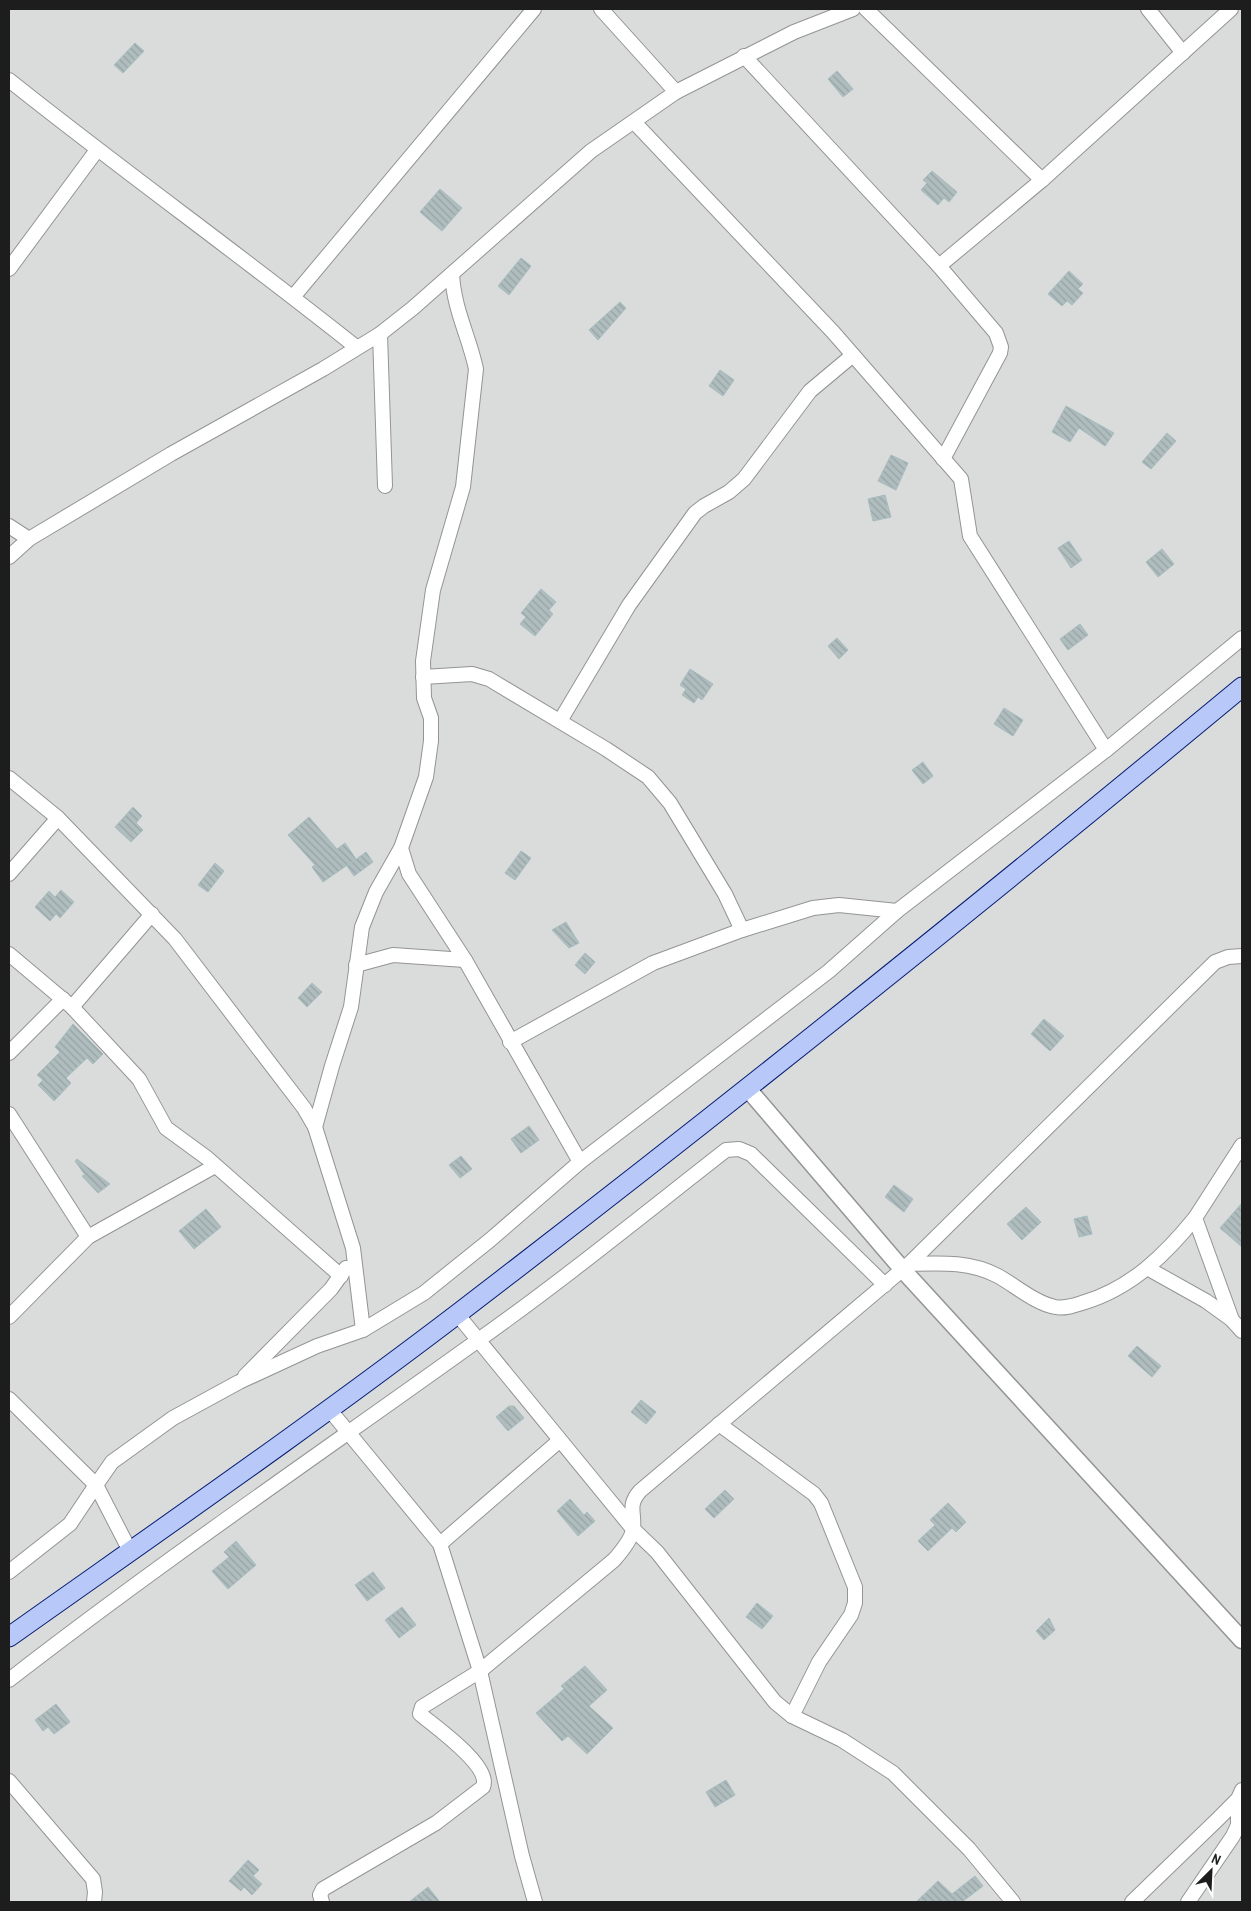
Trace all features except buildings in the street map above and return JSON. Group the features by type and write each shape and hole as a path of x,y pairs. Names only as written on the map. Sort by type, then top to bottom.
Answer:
{"main road":[{"path":"9,1637 329,1409 458,1314 748,1089 1033,860 1242,687"}],"street":[{"path":"293,297 534,9"},
{"path":"601,9 676,92"},
{"path":"9,557 29,539 171,454 323,369 380,334 452,274 591,151 676,92 794,32 853,9"},
{"path":"866,9 1042,180"},
{"path":"1148,9 1183,53"},
{"path":"939,266 1042,180 1231,9"},
{"path":"744,56 939,266 996,333 1001,347 1000,353 943,459"},
{"path":"9,80 97,150 293,297 356,347"},
{"path":"634,122 852,355 960,479 970,536 1106,750"},
{"path":"9,269 97,150"},
{"path":"315,1127 349,1015 362,927 368,908 400,848 426,777 430,750 431,718 424,698 422,677 432,590 463,487 467,466 476,369 473,354 456,308 452,274"},
{"path":"380,334 385,486"},
{"path":"560,721 629,605 695,513 730,492 744,479 810,391 834,373 852,355"},
{"path":"9,526 29,539"},
{"path":"9,1572 70,1524 112,1462 134,1444 173,1418 239,1382 317,1346 362,1330 424,1293 580,1162 828,971 897,911 1106,750 1242,638"},
{"path":"422,677 472,674 489,679 648,777 670,803 725,894 742,930"},
{"path":"9,778 58,818 175,939 292,1090 315,1127 353,1248 362,1330"},
{"path":"9,874 58,818"},
{"path":"400,848 409,874 465,960 580,1162"},
{"path":"510,1042 653,963 742,930 813,908 839,905 897,911"},
{"path":"9,1053 67,1003 152,914"},
{"path":"9,954 67,1003 139,1079 166,1128 207,1158 341,1276"},
{"path":"356,965 393,955 465,960"},
{"path":"322,1902 320,1896 323,1890 422,1832 483,1787 484,1776 472,1759 420,1714 422,1707 480,1671 614,1560 622,1551 633,1529 631,1512 635,1496 906,1267 1216,962 1228,957 1242,956"},
{"path":"748,1089 1242,1640"},
{"path":"9,1114 14,1135 88,1237"},
{"path":"906,1267 953,1263 972,1266 996,1275 1054,1307 1065,1308 1106,1296 1127,1284 1172,1245 1195,1218 1242,1145"},
{"path":"9,1680 61,1639 479,1340 726,1150 739,1149 750,1154 885,1285"},
{"path":"9,1317 88,1237 215,1166"},
{"path":"1195,1218 1232,1320"},
{"path":"239,1382 331,1289 341,1276 353,1248"},
{"path":"1147,1268 1206,1301 1232,1320 1242,1331"},
{"path":"458,1314 559,1441 633,1529 657,1552 775,1702 792,1716 842,1740 875,1759 893,1773 969,1849 1013,1902"},
{"path":"9,1399 96,1485 130,1551"},
{"path":"329,1409 440,1544 480,1671 522,1856 535,1902"},
{"path":"719,1424 814,1494 821,1503 855,1587 855,1603 851,1614 826,1650 792,1716"},
{"path":"440,1544 559,1441"},
{"path":"9,1781 93,1879 94,1902"},
{"path":"1132,1902 1240,1794"},
{"path":"1188,1902 1233,1836 1238,1824 1240,1794"}],"shaded area":[{"path":"9,9 1242,9 1242,1902 9,1902"}]}
